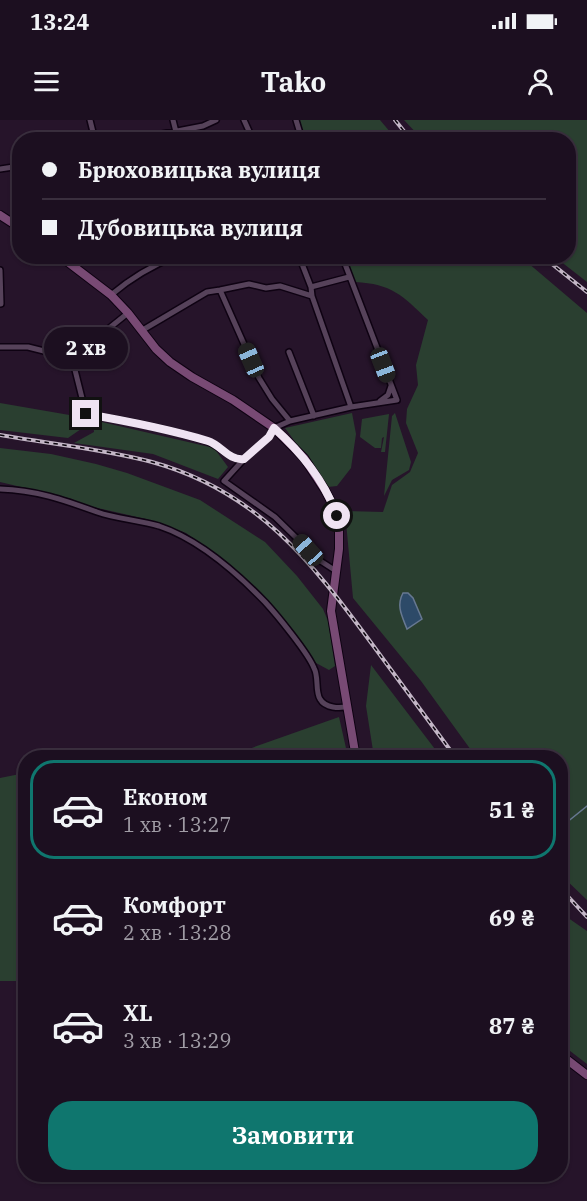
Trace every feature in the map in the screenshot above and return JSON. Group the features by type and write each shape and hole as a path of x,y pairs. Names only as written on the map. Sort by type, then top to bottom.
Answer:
{"main road":[{"path":"70,264 111,295 156,349 170,362 234,400 274,428 304,458 335,509 340,537 331,611 355,750"},
{"path":"568,1060 587,1075"}],"street":[{"path":"173,120 176,132 203,126 216,120"},
{"path":"111,295 129,280 157,264"},
{"path":"301,264 351,407"},
{"path":"336,571 319,560 254,500 224,481 269,437 274,428 290,421 351,407 397,400 345,264"},
{"path":"0,270 1,304"},
{"path":"311,287 349,278"},
{"path":"141,331 207,292 249,284 266,288 280,286 312,296"},
{"path":"220,290 259,378 290,421"},
{"path":"72,358 128,313"},
{"path":"0,347 28,347 72,358"},
{"path":"289,352 314,416"},
{"path":"72,358 86,414 171,430 215,443 231,457 244,459"},
{"path":"377,403 388,395 391,384"},
{"path":"0,489 52,496 98,513 157,525 198,545 266,603 314,667 319,698 325,704 340,709 348,706"}],"green space":[{"path":"297,120 380,120 390,132 301,132"},
{"path":"404,120 587,120 587,282 564,264 576,264 576,132 415,132"},
{"path":"348,264 529,264 587,313 587,900 568,882 568,750 471,750 421,681 353,598 345,511 383,512 392,485 410,472 418,453 406,423 407,409 418,385 416,365 428,320 396,292 378,285 355,282"},
{"path":"0,403 81,417 81,429 68,438 0,430"},
{"path":"352,413 356,434 351,468 337,486 328,487 285,428"},
{"path":"395,413 411,462 409,470 392,480 384,496 392,416"},
{"path":"389,414 385,452 381,452 384,437 381,448 375,448 360,437 362,419"},
{"path":"93,420 214,448 228,467 218,479 153,454 74,443 94,432"},
{"path":"0,448 51,454 127,473 200,500 265,542 297,576 323,609 328,621 335,666 329,670 316,663 272,607 233,567 186,533 146,519 0,482"},
{"path":"371,665 436,750 373,750 366,706"},
{"path":"339,717 346,750 246,750"},
{"path":"18,774 18,981 0,981 0,778"},
{"path":"568,918 587,931 587,1064 568,1049"}],"water":[{"path":"403,593 408,593 413,598 422,619 407,629 400,607"}],"waterway":[{"path":"568,821 587,806"}],"railway":[{"path":"395,120 405,132"},
{"path":"552,264 587,292"},
{"path":"0,435 96,450 152,462 189,475 222,491 252,510 278,533 327,585 450,750"},
{"path":"568,897 587,917"}],"route":[{"path":"86,414 141,423 215,443 231,457 240,460 269,437 274,428 304,458 327,494 337,516"}]}
